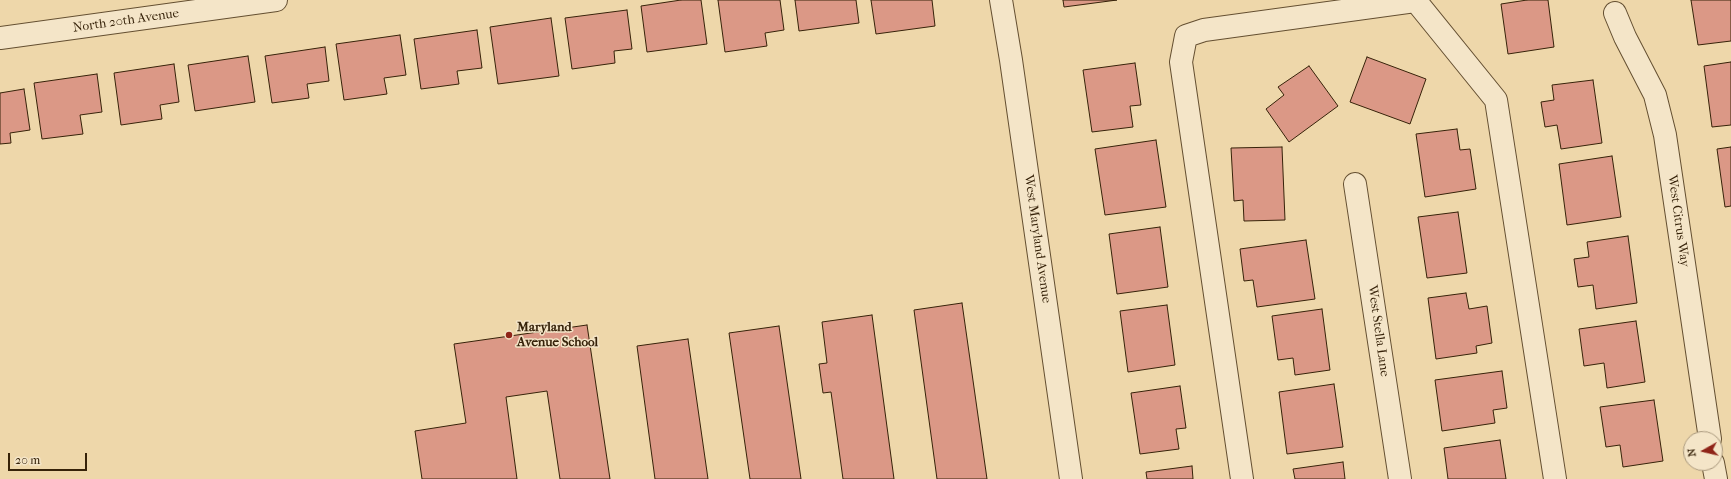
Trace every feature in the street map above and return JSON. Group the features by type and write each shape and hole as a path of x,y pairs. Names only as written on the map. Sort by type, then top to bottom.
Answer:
{"street":[{"name":"North 20th Avenue","path":"0,38 276,0"},
{"name":"West Maryland Avenue","path":"1001,0 1071,479"},
{"path":"1242,479 1181,62 1186,36 1204,30 1415,0 1496,100 1555,479"},
{"name":"West Citrus Way","path":"1615,13 1625,37 1654,95 1665,135 1709,431"},
{"name":"West Stella Lane","path":"1355,184 1400,479"}],"building":[{"path":"681,0 701,0 707,44 647,52 641,6"},
{"path":"718,0 780,0 784,30 765,33 767,46 725,52"},
{"path":"795,0 856,0 859,23 799,31"},
{"path":"871,0 932,0 935,26 876,34"},
{"path":"1063,0 1117,0 1064,7"},
{"path":"1527,0 1548,0 1554,47 1508,54 1501,4"},
{"path":"1691,0 1731,0 1731,41 1698,45"},
{"path":"627,10 632,49 614,51 615,63 572,69 565,18"},
{"path":"551,18 559,76 498,84 490,27"},
{"path":"477,30 482,68 457,71 459,84 421,89 414,39"},
{"path":"400,35 406,75 384,78 387,94 344,100 336,44"},
{"path":"325,47 329,81 307,84 309,98 272,103 265,56"},
{"path":"248,56 255,102 195,111 188,65"},
{"path":"1367,57 1426,79 1410,124 1350,102"},
{"path":"1731,62 1731,125 1712,127 1704,66"},
{"path":"1135,63 1141,105 1130,106 1133,127 1092,132 1083,70"},
{"path":"174,64 179,102 160,105 162,119 121,125 114,73"},
{"path":"1309,66 1338,106 1289,142 1266,109 1284,95 1278,87"},
{"path":"97,74 102,112 80,115 83,134 42,139 34,83"},
{"path":"1593,80 1602,143 1561,149 1557,125 1545,127 1541,102 1554,100 1552,85"},
{"path":"24,89 30,130 10,133 11,143 0,144 0,93"},
{"path":"1457,129 1460,150 1470,149 1476,189 1425,197 1416,134"},
{"path":"1156,140 1166,207 1105,215 1095,149"},
{"path":"1282,147 1285,220 1244,221 1243,200 1234,201 1231,148"},
{"path":"1731,147 1731,206 1725,207 1717,149"},
{"path":"1612,156 1621,217 1567,225 1559,164"},
{"path":"1458,212 1467,273 1427,278 1418,217"},
{"path":"1160,227 1168,287 1117,294 1109,234"},
{"path":"1628,236 1637,303 1596,309 1593,285 1578,287 1574,259 1589,257 1587,242"},
{"path":"1306,240 1315,299 1257,307 1253,280 1244,281 1240,249"},
{"path":"1466,293 1469,309 1487,306 1492,343 1476,346 1477,353 1436,359 1428,298"},
{"path":"962,303 987,479 937,479 914,310"},
{"path":"1167,305 1175,365 1128,372 1120,311"},
{"path":"1322,309 1330,370 1295,375 1293,358 1278,360 1272,316"},
{"path":"872,315 894,479 843,479 831,392 823,393 819,364 827,363 822,322"},
{"path":"1636,321 1645,382 1607,388 1604,363 1584,366 1579,329"},
{"path":"587,325 610,479 560,479 547,391 506,397 517,479 422,479 415,431 466,423 454,344"},
{"path":"779,326 801,479 750,479 729,333"},
{"path":"688,339 708,479 655,479 637,346"},
{"path":"1502,371 1507,408 1493,410 1495,423 1442,431 1435,380"},
{"path":"1334,384 1343,447 1287,454 1279,392"},
{"path":"1180,386 1186,428 1176,429 1179,449 1140,454 1131,393"},
{"path":"1654,400 1663,461 1623,467 1620,445 1606,447 1600,407"},
{"path":"1500,440 1506,479 1448,479 1444,448"},
{"path":"1343,462 1345,479 1295,479 1293,469"},
{"path":"1192,466 1193,479 1147,479 1146,472"}],"place":[{"name":"Maryland Avenue School","path":"509,335"}]}
